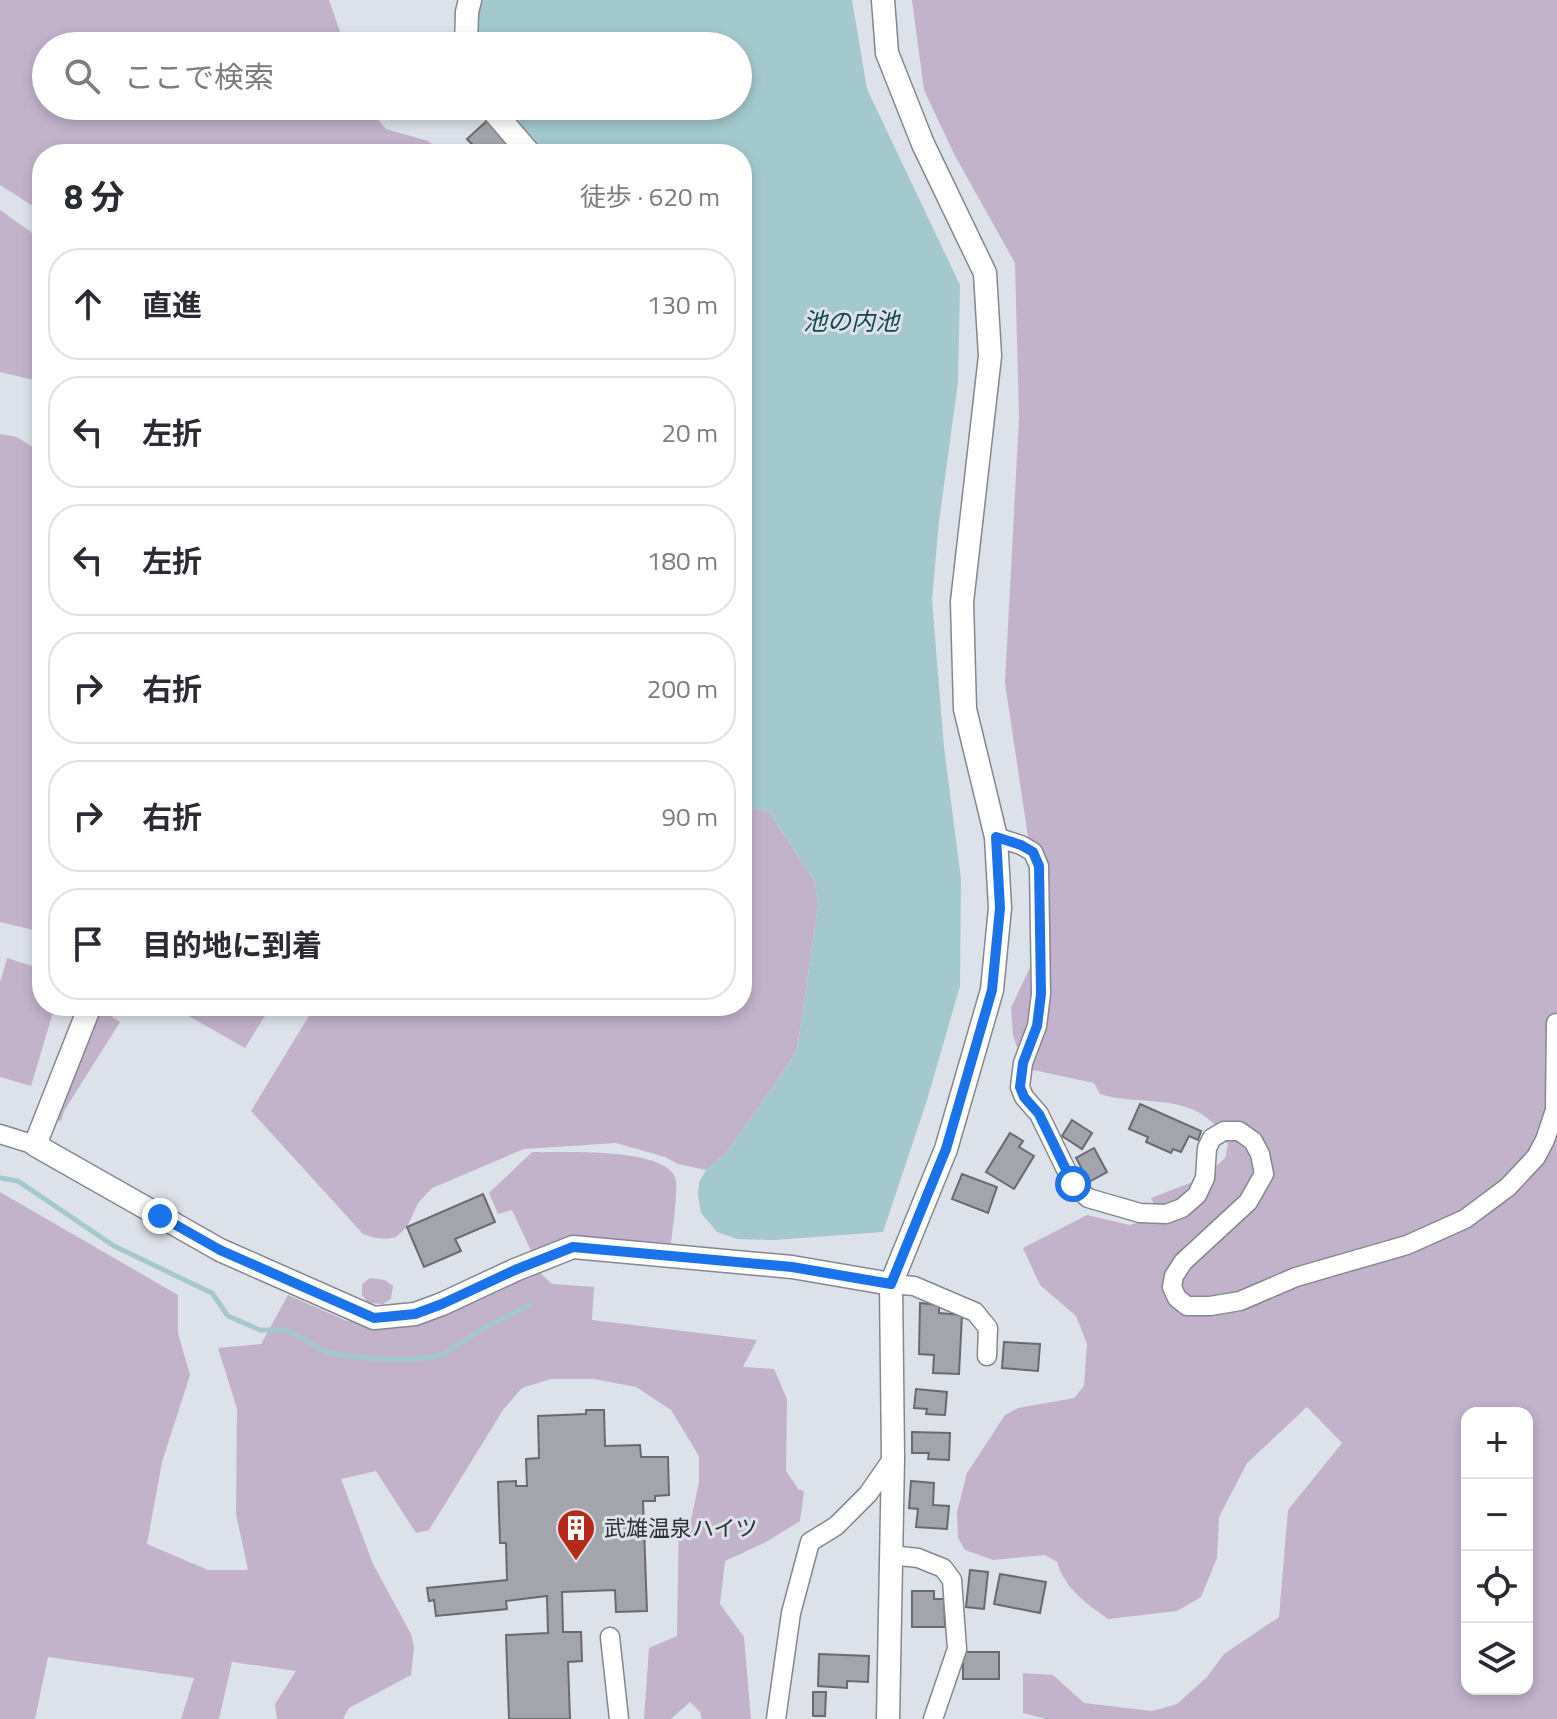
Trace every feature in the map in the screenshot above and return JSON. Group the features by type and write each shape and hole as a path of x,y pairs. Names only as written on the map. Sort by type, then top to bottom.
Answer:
{"street":[{"path":"466,32 470,0"},
{"path":"883,0 887,53 923,144 985,273 990,356 962,602 965,709 996,837 1000,908 992,990 946,1149 891,1284 893,1458 888,1719"},
{"path":"501,120 521,144"},
{"path":"996,837 1033,852 1039,866 1041,994 1037,1026 1023,1063 1020,1087 1024,1097 1039,1114 1073,1184 1088,1198 1140,1213 1166,1214 1182,1208 1197,1195 1205,1178 1207,1148 1212,1138 1224,1131 1239,1131 1253,1141 1260,1154 1264,1174 1248,1202 1183,1262 1174,1276 1172,1287 1177,1298 1187,1306 1240,1301 1296,1277 1407,1245 1465,1219 1508,1187 1536,1157 1555,1110 1556,1023"},
{"path":"35,1145 86,1016"},
{"path":"0,1134 35,1145 220,1250 374,1318 415,1314 573,1247 792,1267 914,1286 975,1312 988,1328 987,1356"},
{"path":"776,1719 791,1613 810,1542 836,1526 868,1494 893,1458"},
{"path":"891,1555 918,1558 943,1568 952,1580 957,1649 933,1719"},
{"path":"610,1637 619,1719"}],"shaded area":[{"path":"0,0 329,0 340,32 32,32 32,120 378,120 386,129 432,144 32,144 32,206 0,185"},
{"path":"912,0 1557,0 1557,1719 1046,1719 1023,1713 1023,1673 1053,1675 1084,1703 1152,1711 1177,1704 1207,1677 1224,1654 1279,1617 1288,1510 1342,1443 1307,1407 1247,1463 1219,1517 1217,1558 1201,1597 1177,1611 1108,1619 1077,1595 1065,1580 1057,1562 1045,1555 993,1560 965,1550 958,1538 957,1512 967,1473 1005,1415 1018,1408 1074,1398 1084,1386 1087,1344 1076,1316 1040,1285 1023,1248 1087,1215 1130,1225 1160,1216 1151,1198 1203,1178 1225,1158 1228,1145 1214,1124 1189,1108 1100,1094 1094,1083 1033,1070 1022,1062 1013,1035 1011,1008 1033,961 1031,857 1005,683 1019,418 1015,263 954,154 924,90"},
{"path":"0,210 32,233 32,380 0,372"},
{"path":"0,434 17,437 32,447 32,930 0,922"},
{"path":"752,808 769,812 815,882 818,906 797,1050 726,1153 706,1170 616,1143 524,1149 432,1188 418,1203 407,1227 396,1237 376,1238 363,1234 251,1111 309,1016 752,1016"},
{"path":"7,958 32,966 32,1016 52,1016 31,1086 0,1077 0,982"},
{"path":"95,1016 111,1016 120,1022 64,1111 61,1121 54,1120"},
{"path":"189,1016 265,1016 245,1048"},
{"path":"532,1152 632,1156 666,1167 676,1182 671,1245 585,1237 553,1244 532,1253 512,1210 498,1214 489,1193"},
{"path":"0,1192 178,1295 178,1333 190,1375 162,1462 147,1544 208,1570 248,1570 236,1514 237,1409 218,1348 261,1344 288,1295 347,1321 416,1326 539,1272 552,1284 594,1287 592,1320 757,1340 743,1367 774,1369 787,1399 786,1471 799,1490 804,1491 800,1521 766,1542 725,1561 720,1604 744,1637 751,1719 702,1719 700,1712 690,1702 671,1719 644,1719 649,1648 677,1636 679,1517 691,1520 699,1482 699,1456 671,1410 636,1387 594,1379 551,1379 522,1388 503,1410 429,1530 416,1533 376,1471 341,1479 373,1564 411,1634 414,1648 411,1675 349,1708 343,1719 277,1719 275,1704 296,1671 232,1662 219,1719 181,1719 194,1678 48,1657 35,1719 0,1719"},
{"path":"370,1278 385,1280 393,1286 391,1299 383,1304 368,1303 362,1295 362,1284"}],"water":[{"name":"池の内池","path":"480,0 852,0 867,89 960,285 958,382 932,600 944,747 961,879 960,986 928,1097 883,1232 774,1240 737,1239 717,1232 701,1213 698,1195 699,1182 706,1170 726,1153 797,1050 818,906 815,882 769,812 752,808 752,144 535,144 512,120 752,120 752,32 475,32"}],"building":[{"path":"490,120 513,144 472,144 467,139"},
{"path":"1140,1104 1201,1131 1198,1140 1189,1136 1181,1152 1173,1149 1171,1153 1146,1142 1148,1137 1129,1129"},
{"path":"1072,1120 1092,1133 1082,1149 1062,1136"},
{"path":"1010,1133 1023,1141 1019,1147 1034,1156 1014,1189 986,1172"},
{"path":"1094,1148 1107,1172 1089,1182 1076,1158"},
{"path":"962,1174 997,1187 988,1213 952,1199"},
{"path":"483,1194 495,1222 455,1239 461,1251 424,1267 407,1227"},
{"path":"920,1303 939,1305 939,1313 962,1315 959,1374 933,1373 934,1355 919,1354"},
{"path":"1004,1342 1040,1344 1038,1371 1002,1368"},
{"path":"916,1389 947,1392 945,1415 926,1414 927,1409 914,1408"},
{"name":"武雄温泉ハイツ","path":"586,1410 604,1410 605,1446 640,1445 641,1457 668,1457 669,1495 655,1496 655,1501 643,1501 647,1611 616,1612 615,1590 562,1592 563,1632 581,1632 582,1661 568,1662 570,1719 509,1719 506,1635 548,1633 547,1596 506,1601 507,1609 436,1616 434,1600 429,1601 427,1588 507,1580 506,1543 500,1543 498,1482 516,1481 516,1486 527,1486 526,1459 539,1458 538,1416 586,1414"},
{"path":"912,1432 950,1433 949,1460 928,1459 929,1453 912,1453"},
{"path":"911,1481 934,1483 933,1505 949,1506 947,1529 916,1527 918,1509 909,1508"},
{"path":"970,1570 988,1572 984,1609 966,1607"},
{"path":"1000,1574 1046,1582 1040,1613 994,1604"},
{"path":"912,1591 934,1591 934,1599 944,1599 945,1627 912,1627"},
{"path":"963,1652 999,1652 999,1679 963,1679"},
{"path":"819,1654 869,1656 868,1682 847,1681 847,1688 818,1686"},
{"path":"813,1692 826,1692 825,1716 813,1716"}],"waterway":[{"path":"0,1178 18,1181 114,1246 212,1293 228,1316 260,1330 287,1330 328,1353 374,1359 417,1359 442,1355 482,1329 530,1305"}],"place":[{"name":"武雄温泉ハイツ","path":"576,1562"}],"route":[{"path":"160,1216 220,1250 374,1318 415,1314 573,1247 792,1267 891,1284 946,1149 992,990 1000,908 996,837 1033,852 1039,866 1041,994 1037,1026 1023,1063 1020,1087 1024,1097 1039,1114 1073,1184"}]}
